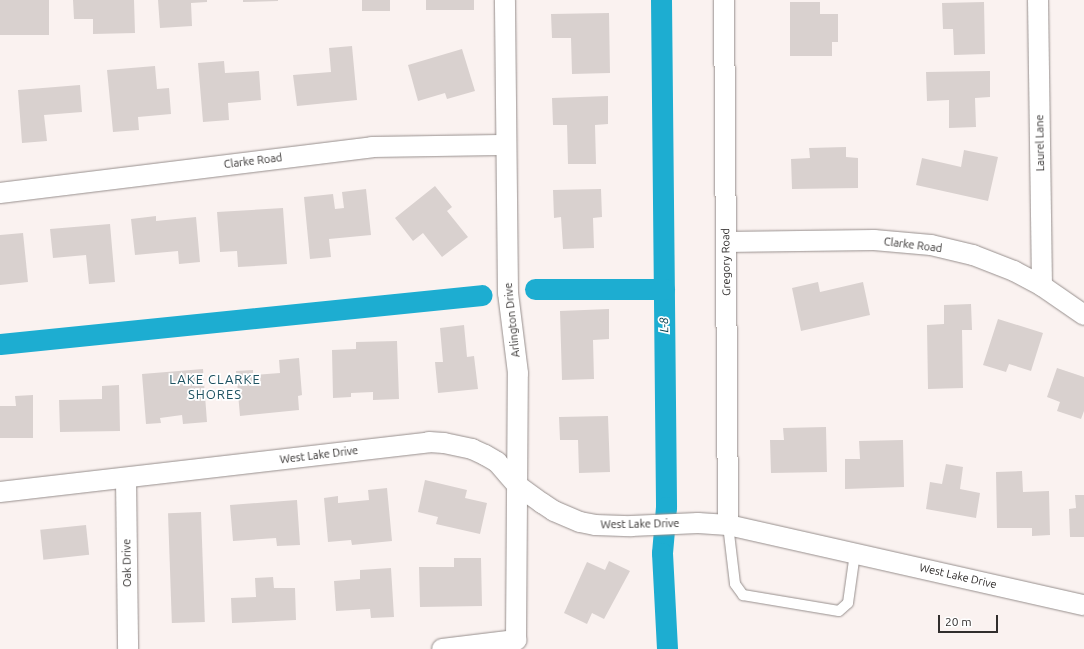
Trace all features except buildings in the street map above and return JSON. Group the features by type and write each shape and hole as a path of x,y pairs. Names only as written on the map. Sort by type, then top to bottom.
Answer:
{"street":[{"name":"Arlington Drive","path":"442,649 516,640 518,373 508,293 505,0"},
{"name":"Gregory Road","path":"724,0 728,524"},
{"name":"Laurel Lane","path":"1038,0 1042,286"},
{"name":"Clarke Road","path":"0,193 372,146 506,145"},
{"name":"Clarke Road","path":"726,242 874,240 931,245 973,255 1014,271 1042,286 1084,315"},
{"name":"West Lake Drive","path":"0,492 429,442 458,445 485,454 498,462 517,485 542,503 567,517 594,525 631,526 698,523 728,524 1084,605"},
{"name":"Oak Drive","path":"126,478 128,649"}],"lane":[{"path":"728,524 735,584 743,595 839,611 848,603 855,553"}],"waterway":[{"name":"L-8","path":"661,0 666,507 662,553 667,649"},
{"path":"535,289 664,289"},
{"path":"0,344 482,295"}],"district":[{"name":"LAKE CLARKE SHORES","path":"215,388"}]}
